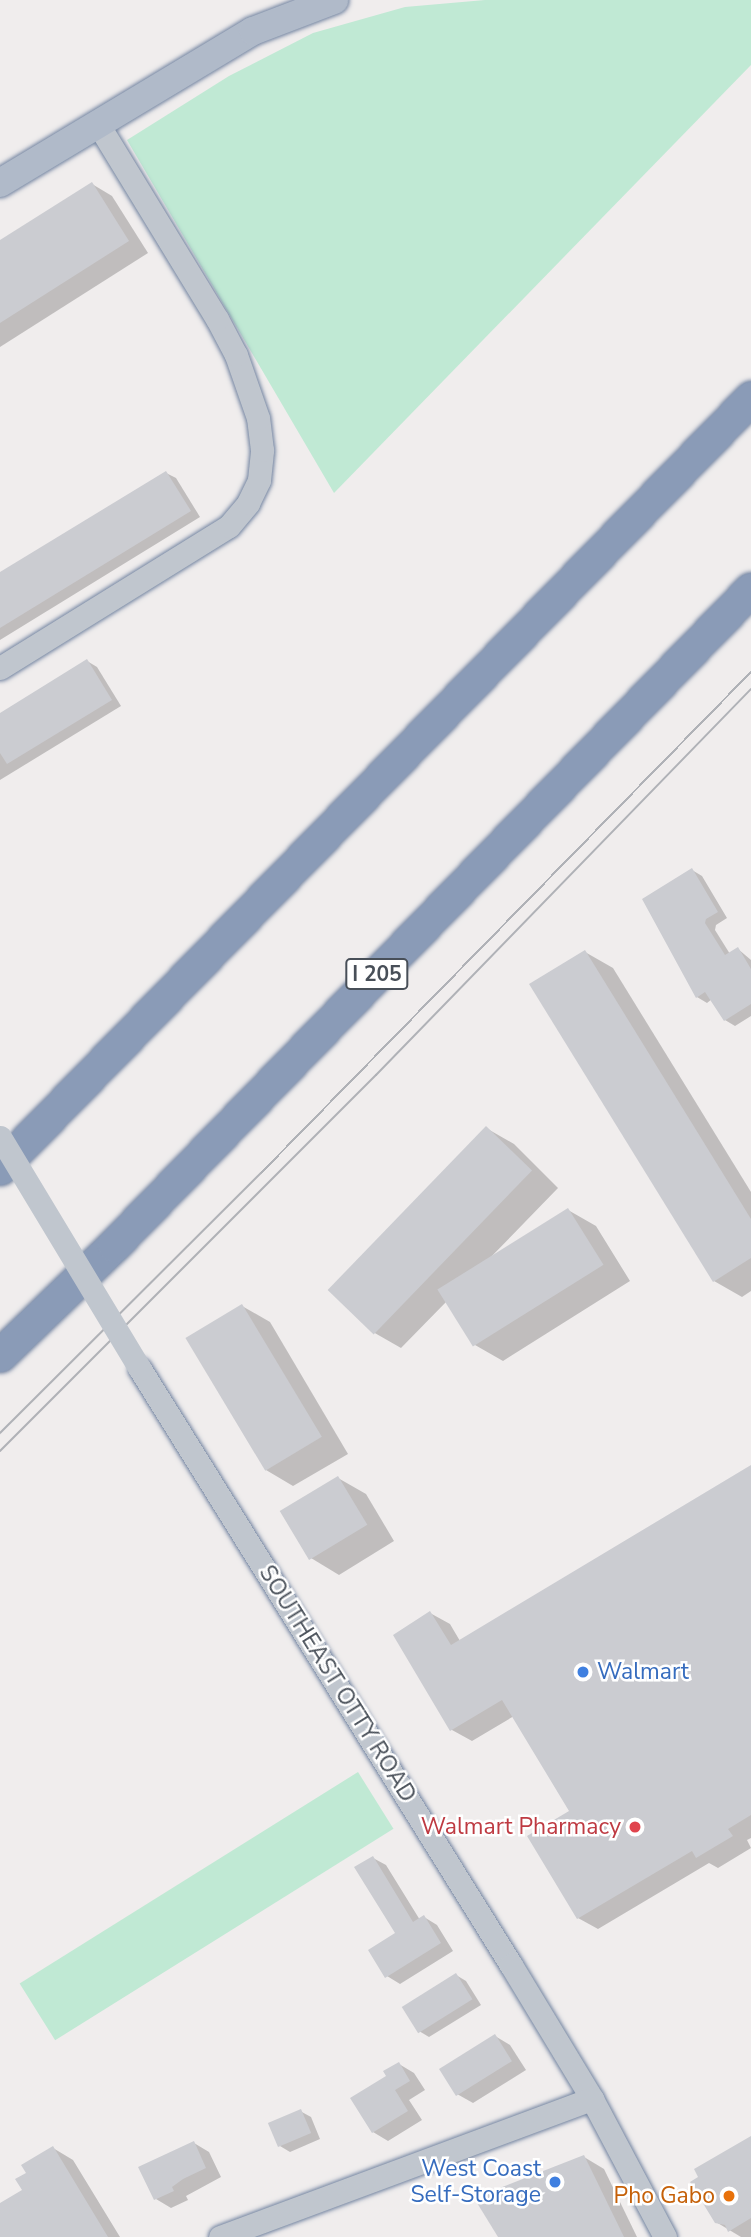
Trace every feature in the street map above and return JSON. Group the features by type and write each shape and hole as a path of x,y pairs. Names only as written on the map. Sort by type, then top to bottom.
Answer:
{"highway":[{"path":"0,1168 751,398"},
{"name":"I 205","path":"0,1356 123,1236 751,589"}],"main road":[{"path":"0,183 253,32 334,0"}],"street":[{"path":"0,668 229,526 247,503 259,480 262,450 258,418 236,355 217,319 98,124"},
{"name":"SOUTHEAST OTTY ROAD","path":"0,1137 140,1369 347,1697 592,2099 665,2237"},
{"path":"220,2237 592,2099"}],"green space":[{"path":"485,0 751,0 751,65 334,493 127,140 229,76 313,33 405,7"},
{"path":"358,1772 394,1829 55,2040 20,1983"}],"building":[{"path":"92,182 129,241 0,323 0,240"},
{"path":"166,471 191,511 0,628 0,572"},
{"path":"87,659 112,700 7,764 0,753 0,713"},
{"path":"692,868 718,912 706,919 705,923 725,955 738,947 751,969 751,1004 724,1021 705,992 696,998 642,899"},
{"path":"585,950 751,1219 751,1258 713,1282 529,984"},
{"path":"486,1126 532,1170 374,1334 328,1290"},
{"path":"568,1208 604,1265 473,1346 437,1290"},
{"path":"242,1304 322,1437 265,1471 185,1338"},
{"name":"Walmart","path":"751,1465 751,1815 728,1829 733,1836 696,1858 692,1851 577,1919 527,1836 569,1811 502,1700 450,1731 393,1635 430,1611 451,1645"},
{"path":"338,1476 367,1525 309,1560 280,1511"},
{"path":"373,1856 413,1922 424,1915 441,1943 385,1978 368,1950 395,1933 354,1867"},
{"path":"456,1973 472,1999 418,2033 402,2007"},
{"path":"495,2034 512,2061 456,2096 439,2069"},
{"path":"399,2062 410,2081 395,2090 408,2111 372,2133 350,2098 386,2076 383,2071"},
{"path":"301,2109 311,2133 278,2147 268,2123"},
{"path":"751,2136 751,2218 728,2232 725,2225 715,2223 690,2182 698,2177 694,2169"},
{"path":"194,2141 206,2168 183,2179 172,2187 174,2191 154,2200 138,2167"},
{"path":"53,2146 108,2237 0,2237 0,2203 22,2190 15,2179 26,2173 21,2165"},
{"name":"West Coast Self-Storage","path":"584,2155 624,2237 498,2237 474,2198"}],"tram line":[{"path":"0,1433 261,1173 751,672"},
{"path":"0,1451 376,1075 751,689"}],"place":[{"name":"Walmart","path":"583,1672"},
{"name":"Walmart Pharmacy","path":"635,1827"},
{"name":"West Coast Self-Storage","path":"555,2182"},
{"name":"Pho Gabo","path":"729,2196"}]}
